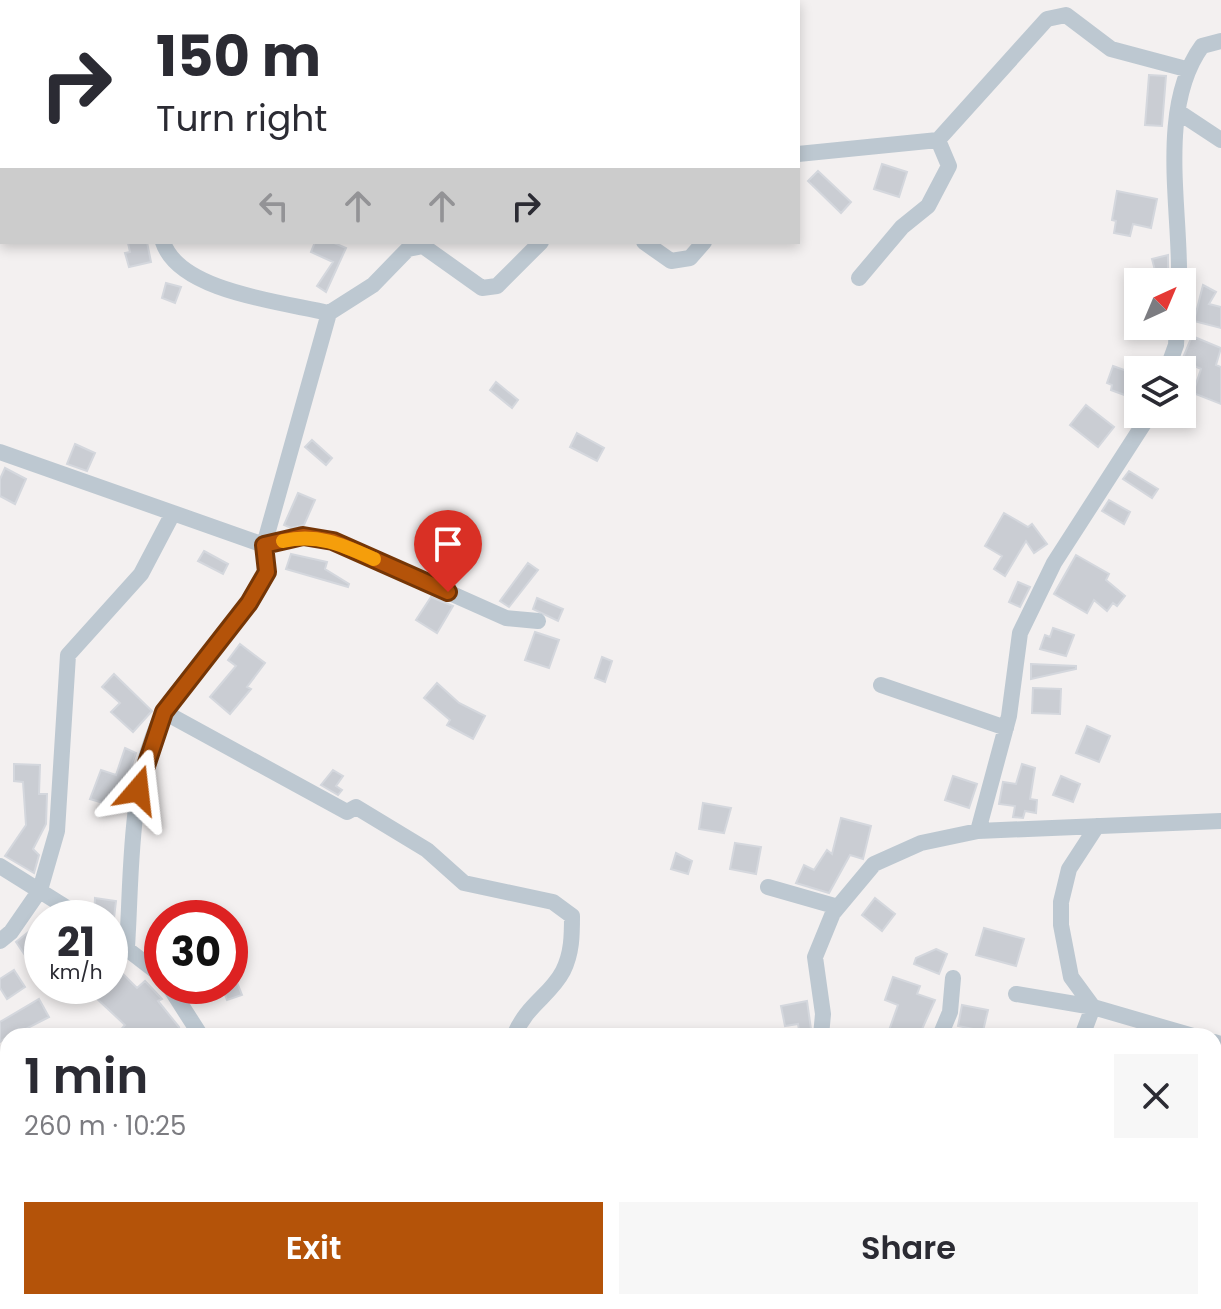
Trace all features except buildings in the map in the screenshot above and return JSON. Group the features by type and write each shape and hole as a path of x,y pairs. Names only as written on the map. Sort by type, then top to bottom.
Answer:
{"street":[{"path":"800,154 938,140 1047,19 1066,15 1111,49 1186,69"},
{"path":"1178,268 1173,159 1186,69 1202,46 1221,41"},
{"path":"1180,113 1221,140"},
{"path":"859,278 902,227 928,206 949,166 938,140"},
{"path":"164,244 168,257 197,277 223,288 329,313"},
{"path":"128,933 138,790 164,712 249,603 267,572 264,545 329,313 373,285 408,249 423,246 482,288 497,286 539,244"},
{"path":"647,244 671,261 690,258 702,244"},
{"path":"978,831 1006,728 1020,633 1054,563 1141,428"},
{"path":"0,452 264,545 303,536 333,541 506,618 538,621"},
{"path":"0,941 11,932 40,890 57,831 68,655 135,583 172,515"},
{"path":"881,685 1006,728"},
{"path":"164,712 347,812 356,807 427,850 464,883 553,902 572,916 572,947 562,974 523,1014 517,1028"},
{"path":"822,1028 823,1014 815,957 838,907 874,864 921,843 978,831 1221,821"},
{"path":"1093,1007 1071,977 1061,925 1061,902 1069,869 1097,826"},
{"path":"0,866 55,900"},
{"path":"768,887 838,907"},
{"path":"128,948 144,961"},
{"path":"943,1028 950,1012 953,978"},
{"path":"1016,994 1093,1007 1165,1028"},
{"path":"181,1004 196,1028"},
{"path":"1085,1028 1093,1007"}],"slow traffic":[{"path":"283,541 303,536 333,541 374,559"}],"route":[{"path":"138,790 164,712 249,603 267,572 264,545 303,536 333,541 448,592"}]}
